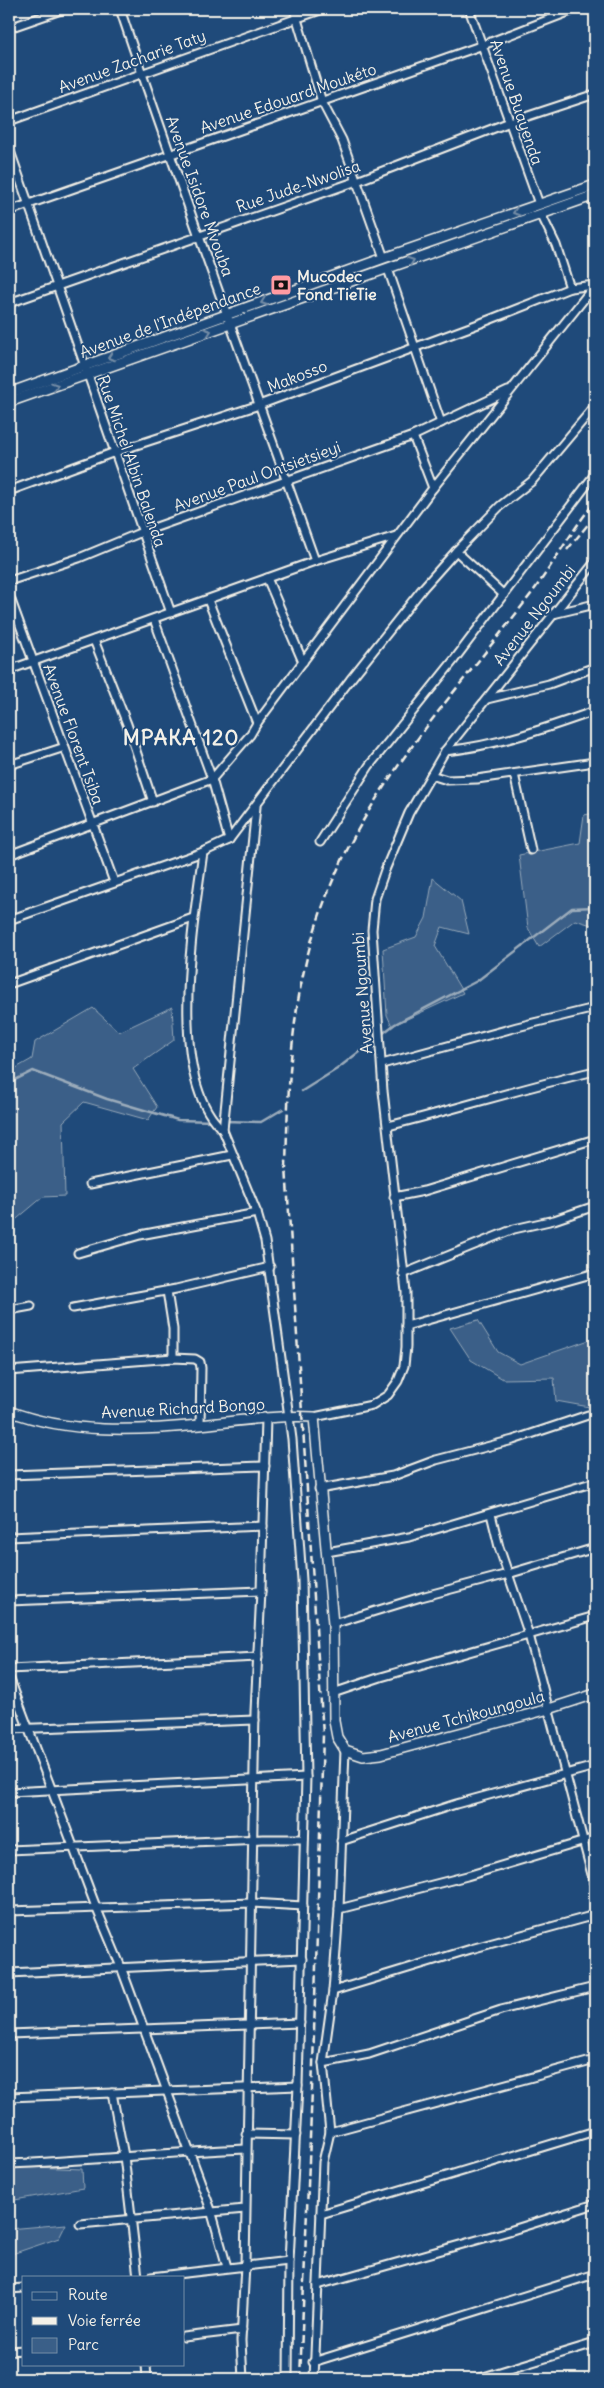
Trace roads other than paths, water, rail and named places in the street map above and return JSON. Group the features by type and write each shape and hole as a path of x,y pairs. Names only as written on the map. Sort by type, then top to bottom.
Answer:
{"street":[{"path":"9,28 64,9"},
{"name":"Avenue Isidore Mvouba","path":"120,9 169,154 259,405 272,436 315,561"},
{"path":"294,9 322,102 342,140 384,258"},
{"name":"Avenue Zacharie Taty","path":"9,122 141,72 323,9"},
{"name":"Avenue Buayenda","path":"469,9 539,204"},
{"name":"Avenue Edouard Moukéto","path":"9,210 483,45 576,9"},
{"name":"Rue Jude-Nwolisa","path":"9,303 198,235 357,181 510,122 595,94"},
{"name":"Rue Michel Albin Balenda","path":"9,148 171,613"},
{"name":"Avenue de l'Indépendance","path":"230,320 384,258 595,185"},
{"name":"Avenue de l'Indépendance","path":"9,402 86,371 230,320 388,269 595,195"},
{"path":"541,214 556,245 570,288"},
{"path":"388,269 441,423"},
{"path":"9,855 212,779 250,735 257,723 433,488 595,285"},
{"name":"Makosso","path":"9,491 115,452 259,405 570,288 595,285"},
{"name":"Avenue de l'Indépendance","path":"9,393 86,371"},
{"name":"Avenue Paul Ontsietsieyi","path":"9,581 79,558 142,532 413,436 511,390"},
{"path":"9,920 203,852 229,840 256,807 350,680 456,551 500,506 532,482 595,406"},
{"path":"413,436 433,488"},
{"path":"320,842 369,766 504,595 551,530 595,474"},
{"path":"9,670 315,561 396,536"},
{"path":"456,551 504,595"},
{"name":"Avenue Ngoumbi","path":"302,1416 314,1417 372,1406 388,1395 398,1381 404,1366 406,1326 403,1274 382,1064 372,930 375,899 409,813 445,751 595,562"},
{"path":"266,578 303,662"},
{"name":"Avenue Florent Tsiba","path":"9,595 114,882"},
{"path":"208,600 257,723"},
{"path":"553,614 595,604"},
{"path":"154,619 212,779 229,840"},
{"path":"94,640 127,724 153,802"},
{"path":"487,699 549,684 595,667"},
{"path":"445,751 468,748 547,728 595,711"},
{"path":"9,765 65,747"},
{"path":"431,775 447,780 514,774 595,762"},
{"path":"514,774 531,850"},
{"path":"256,807 223,1130 257,1213 270,1267 289,1417 302,1580 306,1777 298,2086 289,2261 288,2379"},
{"path":"203,852 188,982 189,1054 207,1112 212,1121 223,1130"},
{"path":"9,984 194,918"},
{"path":"382,1064 509,1029 595,1008"},
{"path":"388,1126 464,1108 545,1082 595,1070"},
{"path":"394,1197 424,1191 595,1139"},
{"path":"90,1184 232,1155"},
{"path":"403,1274 514,1229 554,1220 595,1206"},
{"path":"78,1253 140,1235 257,1213"},
{"path":"73,1308 167,1291 270,1267"},
{"path":"406,1326 595,1273"},
{"path":"167,1291 173,1329 173,1358"},
{"path":"9,1310 31,1306"},
{"path":"9,1371 194,1358 200,1362 200,1425"},
{"name":"Avenue Richard Bongo","path":"9,1411 32,1420 71,1428 158,1428 302,1416"},
{"path":"319,1489 393,1476 436,1460 513,1440 588,1415"},
{"path":"314,1417 319,1489 333,1624 334,1721 337,1736 345,1750 339,1910 333,1991 323,2063 330,2132 323,2162 313,2362 314,2379"},
{"path":"243,2379 242,2330 245,2265 252,1840 255,1720 262,1591 266,1419"},
{"path":"9,1475 265,1466"},
{"path":"326,1552 409,1537 595,1482"},
{"path":"491,1514 508,1574 530,1635 595,1886"},
{"path":"9,1537 263,1526"},
{"path":"333,1624 595,1548"},
{"path":"9,1601 262,1591"},
{"path":"333,1693 381,1677 595,1616"},
{"path":"9,1669 258,1657"},
{"path":"9,1677 96,1908 121,1967 187,2151 211,2210 227,2267"},
{"name":"Avenue Tchikoungoula","path":"345,1750 362,1756 381,1754 549,1709 595,1694"},
{"path":"9,1729 255,1720"},
{"path":"341,1840 456,1804 595,1766"},
{"path":"9,1792 53,1791 254,1778 306,1777"},
{"path":"339,1910 467,1876 595,1838"},
{"path":"9,1850 74,1846 304,1839"},
{"path":"9,1912 252,1903 303,1906"},
{"path":"333,1991 471,1949 595,1915"},
{"path":"9,1972 302,1959"},
{"path":"323,2063 369,2054 502,2010 595,1987"},
{"path":"9,2034 300,2023"},
{"path":"330,2132 595,2060"},
{"path":"9,2096 298,2086"},
{"path":"112,2092 124,2156 138,2276"},
{"path":"321,2214 595,2131"},
{"path":"246,2134 296,2135"},
{"path":"10,2164 187,2151 246,2149"},
{"path":"318,2285 509,2231 595,2204"},
{"path":"80,2224 245,2208"},
{"path":"158,2276 289,2261"},
{"path":"313,2362 595,2274"},
{"path":"9,2289 22,2288"},
{"path":"185,2337 242,2330"},
{"path":"477,2379 595,2343"},
{"path":"9,2351 22,2350"},
{"path":"146,2366 147,2379"}],"waterway":[{"path":"302,1091 337,1069 395,1024 477,981 572,908 595,907"},
{"path":"9,1083 33,1071 107,1099 178,1120 213,1121"},
{"path":"224,1121 261,1122 283,1109"}],"railway":[{"path":"300,2379 313,2065 323,1735 286,1167 290,1073 297,1011 302,980 318,920 335,875 357,832 409,750 528,598 577,525 595,502"},
{"path":"567,550 595,516"}],"place":[{"name":"Mucodec Fond TieTie","path":"281,285"}],"district":[{"name":"MPAKA 120","path":"181,737"}]}
